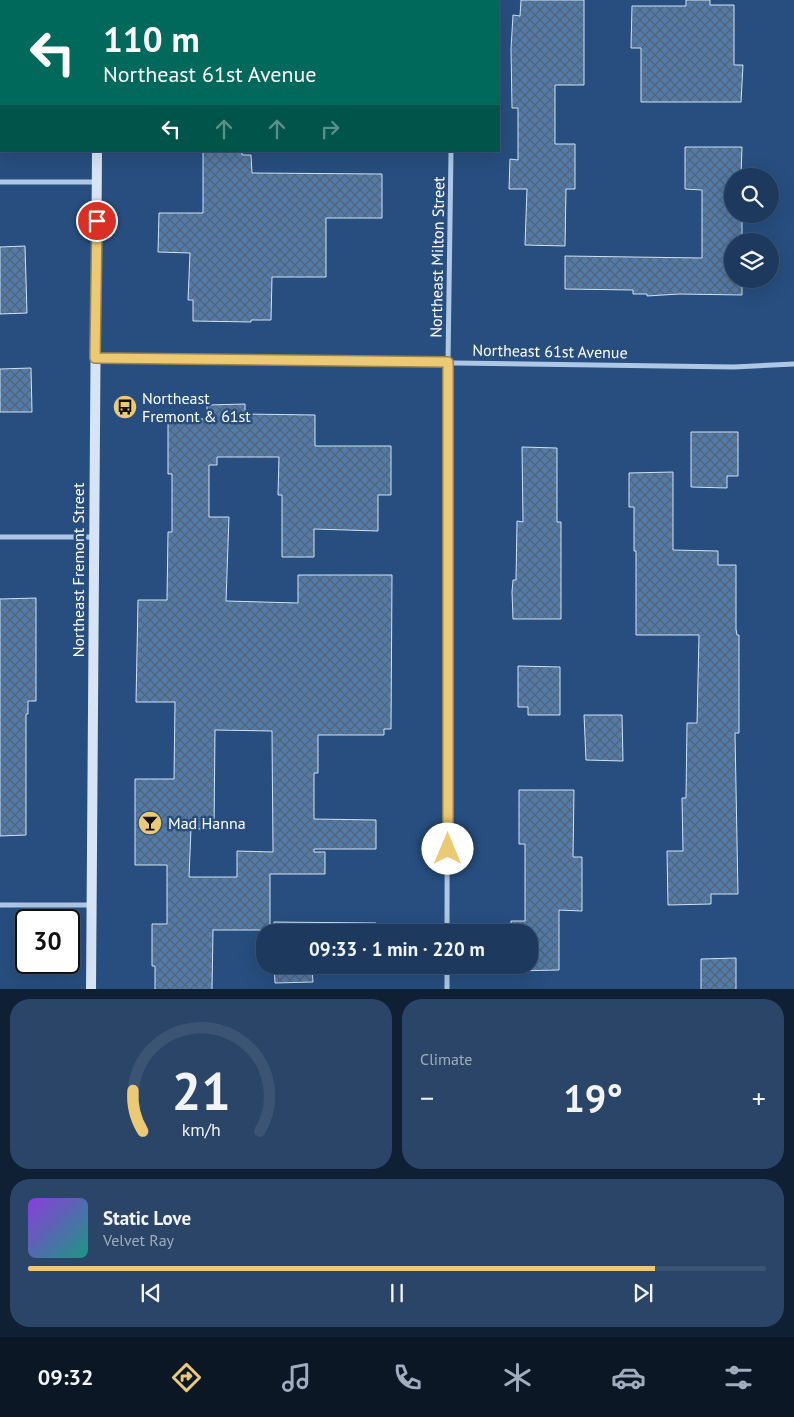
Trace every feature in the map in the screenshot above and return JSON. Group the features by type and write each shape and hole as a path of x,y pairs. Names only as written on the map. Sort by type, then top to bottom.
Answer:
{"main road":[{"name":"Northeast Fremont Street","path":"91,989 97,152"}],"street":[{"name":"Northeast Milton Street","path":"447,924 448,362 451,152"},
{"path":"0,182 97,182"},
{"name":"Northeast 61st Avenue","path":"95,358 734,367 794,364"},
{"path":"0,537 94,538"},
{"path":"0,904 91,905"},
{"path":"447,974 447,989"}],"building":[{"path":"521,0 584,0 584,85 555,85 555,144 575,144 575,189 566,189 565,246 525,245 527,189 509,189 510,159 518,160 518,108 512,108 511,49 513,15 520,16"},
{"path":"686,0 710,0 710,5 734,5 734,65 743,65 741,102 641,102 641,48 631,48 632,6 686,6"},
{"path":"685,147 742,147 741,168 724,168 724,223 742,223 742,233 724,233 724,288 742,288 742,295 679,294 647,296 647,294 633,294 633,290 565,289 565,256 702,258 702,190 685,189"},
{"path":"203,152 242,152 242,155 251,155 252,173 382,174 382,218 326,218 326,277 272,277 271,320 251,320 251,322 193,321 193,300 188,300 190,253 158,252 159,213 203,213"},
{"path":"25,246 27,313 0,314 0,247"},
{"path":"31,368 32,412 0,412 0,369"},
{"path":"245,404 245,414 315,415 315,446 391,446 391,495 378,495 378,531 314,529 314,557 282,557 282,495 278,495 279,457 217,457 217,465 209,465 209,517 229,517 226,601 298,603 298,575 392,575 391,729 384,729 384,735 318,735 318,773 314,773 314,819 376,820 376,849 314,849 314,852 325,852 325,874 270,874 270,924 256,924 256,930 213,930 212,989 155,989 155,966 152,966 152,924 167,924 167,865 135,865 135,779 174,779 175,702 136,702 138,600 167,600 168,532 172,532 172,474 168,474 168,419 207,419 207,405","holes":["215,730 272,731 273,852 237,851 237,877 189,877 191,829 214,829"]},
{"path":"691,432 738,432 738,476 727,476 727,488 691,487"},
{"path":"522,447 557,448 557,522 561,522 561,619 513,619 512,592 513,580 516,580 517,521 523,522"},
{"path":"673,472 673,550 718,551 718,565 736,565 736,629 737,635 739,635 739,733 735,733 738,894 711,894 711,904 668,905 667,851 683,851 682,798 686,798 687,723 697,723 699,635 636,635 636,551 634,551 634,507 629,507 629,473"},
{"path":"36,598 36,701 28,701 28,714 26,714 26,835 0,836 0,599"},
{"path":"518,666 560,667 560,715 528,715 528,707 518,707"},
{"path":"584,715 622,715 623,761 586,760"},
{"path":"519,790 574,790 573,857 582,857 582,911 559,910 559,970 538,970 538,924 511,924 511,921 525,921 525,844 519,844"},
{"path":"274,922 376,923 376,924 274,924"},
{"path":"736,958 736,989 701,989 701,959"},
{"path":"274,974 312,974 313,982 275,983"}],"place":[{"name":"Northeast Fremont & 61st","path":"125,407"},
{"name":"Mad Hanna","path":"150,823"}],"route":[{"path":"97,221 95,358 448,362 448,849"}]}
